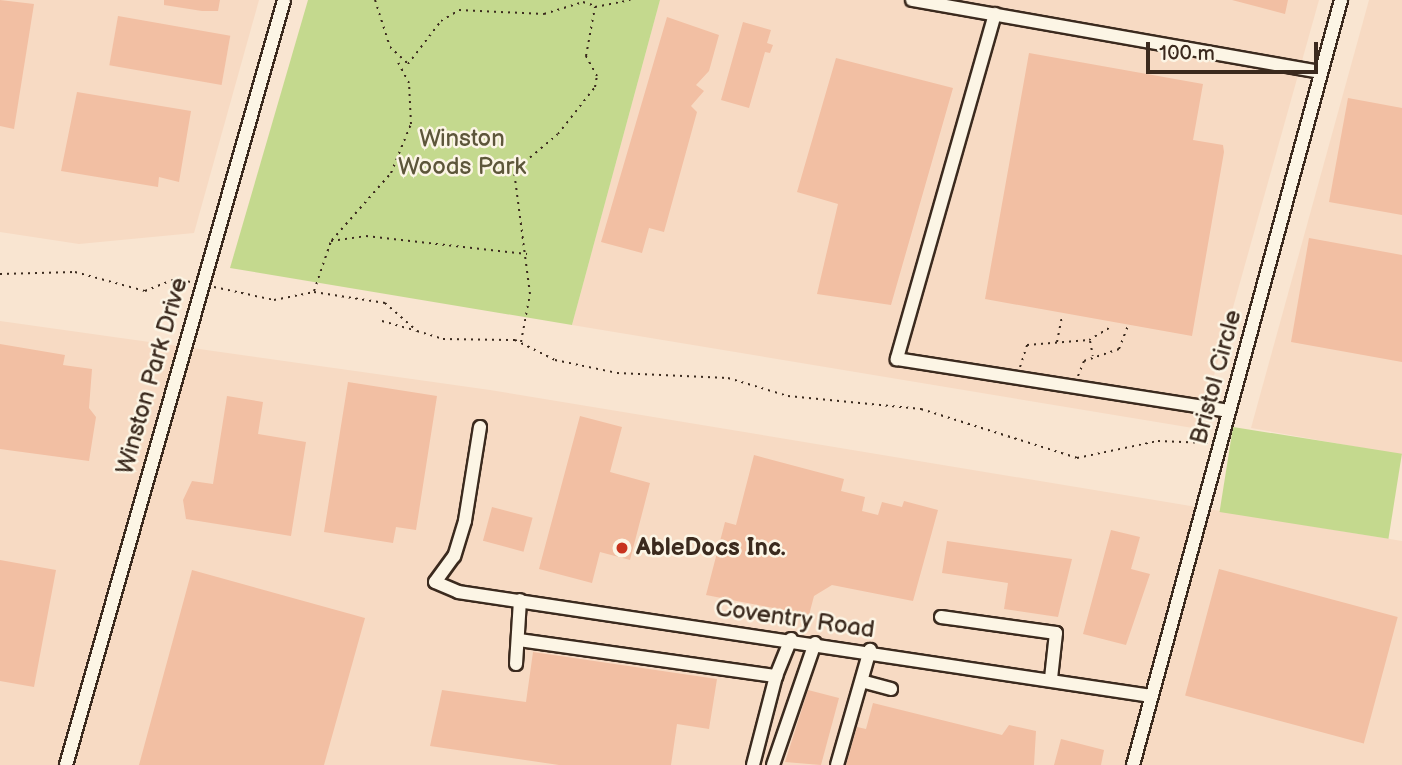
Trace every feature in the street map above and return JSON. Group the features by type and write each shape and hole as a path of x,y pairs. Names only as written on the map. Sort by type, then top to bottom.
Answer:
{"street":[{"name":"Winston Park Drive","path":"66,765 284,0"},
{"path":"912,0 1321,72"},
{"name":"Bristol Circle","path":"1133,765 1342,0"},
{"path":"995,14 897,359 1228,411"},
{"name":"Coventry Road","path":"480,428 465,521 454,556 435,582 520,600 870,650 1151,696"},
{"path":"516,664 520,600"},
{"path":"941,617 1056,633 1051,678"},
{"path":"753,765 776,676 791,639"},
{"path":"519,640 776,676"},
{"path":"774,765 815,643"},
{"path":"837,765 865,682 870,650"},
{"path":"865,682 891,689"}],"path":[{"path":"314,292 331,241 391,173 411,124 409,83 375,0"},
{"path":"595,7 630,0"},
{"path":"398,61 408,64 420,55 441,21 459,10 544,14 591,1 595,7 586,56 597,76 595,87 558,134 514,171 528,254 521,343"},
{"path":"331,241 366,236 528,254"},
{"path":"0,274 75,272 145,291 174,279 187,281"},
{"path":"218,289 274,300 314,292 385,303 417,331"},
{"path":"1057,343 1062,316"},
{"path":"382,321 443,339 521,343 555,360 629,375 728,378 788,396 921,409 1077,458 1158,441 1220,446"},
{"path":"1076,387 1079,367 1093,357 1119,349 1128,326"},
{"path":"1018,379 1027,345 1089,340 1111,327"},
{"path":"1089,340 1093,357"}],"shaded area":[{"path":"0,0 259,0 194,233 79,244 0,232"},
{"path":"660,0 1319,0 1199,429 572,325"},
{"path":"1369,0 1402,0 1402,455 1251,428"},
{"path":"0,321 490,390 1402,541 1402,765 0,765"}],"green space":[{"name":"Winston Woods Park","path":"308,0 660,0 572,325 230,268"},
{"path":"1233,427 1402,454 1388,539 1220,512"}],"building":[{"path":"0,0 34,4 14,129 0,126"},
{"path":"164,0 220,0 218,11 202,11 164,5"},
{"path":"1232,0 1288,0 1285,14"},
{"path":"118,16 230,36 222,85 109,65"},
{"path":"667,17 719,35 709,71 696,85 704,91 691,106 697,112 664,232 649,228 642,253 601,242"},
{"path":"743,22 771,30 767,43 773,45 770,53 765,52 749,108 721,100"},
{"path":"1029,53 1203,84 1193,140 1223,145 1224,152 1192,336 985,299"},
{"path":"836,58 953,88 891,305 817,294 838,204 797,192"},
{"path":"77,92 191,111 179,182 159,177 158,187 61,171"},
{"path":"1348,98 1402,108 1402,215 1329,202"},
{"path":"1309,238 1402,255 1402,362 1291,342"},
{"path":"0,344 65,355 63,365 92,369 89,408 96,417 89,461 0,449"},
{"path":"348,382 437,396 416,530 396,527 393,543 324,532"},
{"path":"227,396 263,402 258,434 306,442 291,536 186,519 183,500 192,481 213,484"},
{"path":"580,416 622,427 610,472 650,483 630,560 600,552 592,583 539,569"},
{"path":"754,455 844,479 841,491 865,497 862,511 878,515 882,502 902,507 904,501 938,510 913,601 832,585 814,596 809,615 706,595 725,522 736,525"},
{"path":"492,507 533,518 524,552 483,541"},
{"path":"1111,530 1140,537 1131,569 1150,574 1126,645 1083,634"},
{"path":"947,541 1072,559 1058,617 1004,609 1008,583 942,573"},
{"path":"0,560 56,570 34,687 0,681"},
{"path":"1219,569 1398,617 1364,743 1185,696"},
{"path":"192,570 365,618 324,765 139,765"},
{"path":"533,652 717,679 709,729 677,724 671,765 559,765 430,746 442,690 526,702"},
{"path":"808,690 839,698 821,765 785,762"},
{"path":"873,703 1002,735 1009,725 1036,731 1034,765 846,765 857,727 866,729"},
{"path":"1061,739 1104,750 1101,765 1054,765"}],"place":[{"name":"AbleDocs Inc.","path":"622,548"}]}
